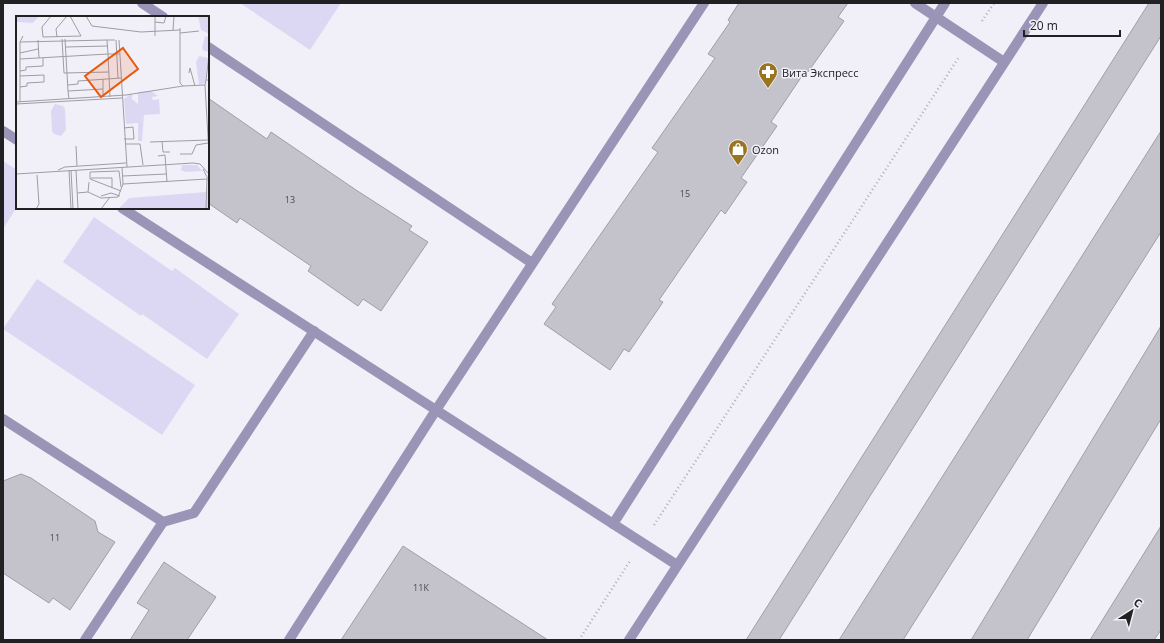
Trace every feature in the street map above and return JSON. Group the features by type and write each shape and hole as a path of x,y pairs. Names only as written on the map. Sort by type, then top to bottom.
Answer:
{"street":[{"path":"142,3 162,16"},
{"path":"289,640 436,410 704,3"},
{"path":"915,3 1004,62"},
{"path":"613,524 945,3"},
{"path":"629,640 1043,3"},
{"path":"209,48 532,264"},
{"path":"3,131 16,139"},
{"path":"124,209 677,566"},
{"path":"85,640 163,522 194,513 314,332"},
{"path":"3,419 163,522"}],"path":[{"path":"579,640 994,3"}],"shaded area":[{"path":"240,3 341,3 310,50"},
{"path":"3,161 16,169 16,209 3,229"},
{"path":"94,217 172,271 175,268 239,314 207,359 142,314 141,316 63,262"},
{"path":"37,279 195,385 162,435 3,329"}],"building":[{"path":"739,3 848,3 838,17 844,21 808,72 806,70 771,122 777,126 741,178 747,182 725,214 721,210 659,300 663,302 629,352 624,349 610,370 544,324 556,307 552,304 658,152 652,148 715,58 708,54 730,22 728,20"},
{"path":"1149,3 1161,3 1161,36 779,640 746,640"},
{"path":"209,99 267,139 271,132 412,226 409,230 428,242 381,311 363,299 358,306 308,271 311,266 240,218 237,223 209,204"},
{"path":"1161,131 1161,232 903,640 839,640"},
{"path":"1161,326 1161,419 1027,640 971,640"},
{"path":"21,474 31,478 95,521 98,532 115,542 70,610 53,598 49,603 3,573 3,481"},
{"path":"1161,526 1161,630 1154,640 1090,640"},
{"path":"403,546 548,640 341,640"},
{"path":"164,562 216,597 187,640 130,640 149,610 137,603"}],"place":[{"name":"Вита Экспресс","path":"768,89"},
{"name":"Ozon","path":"738,166"}]}
